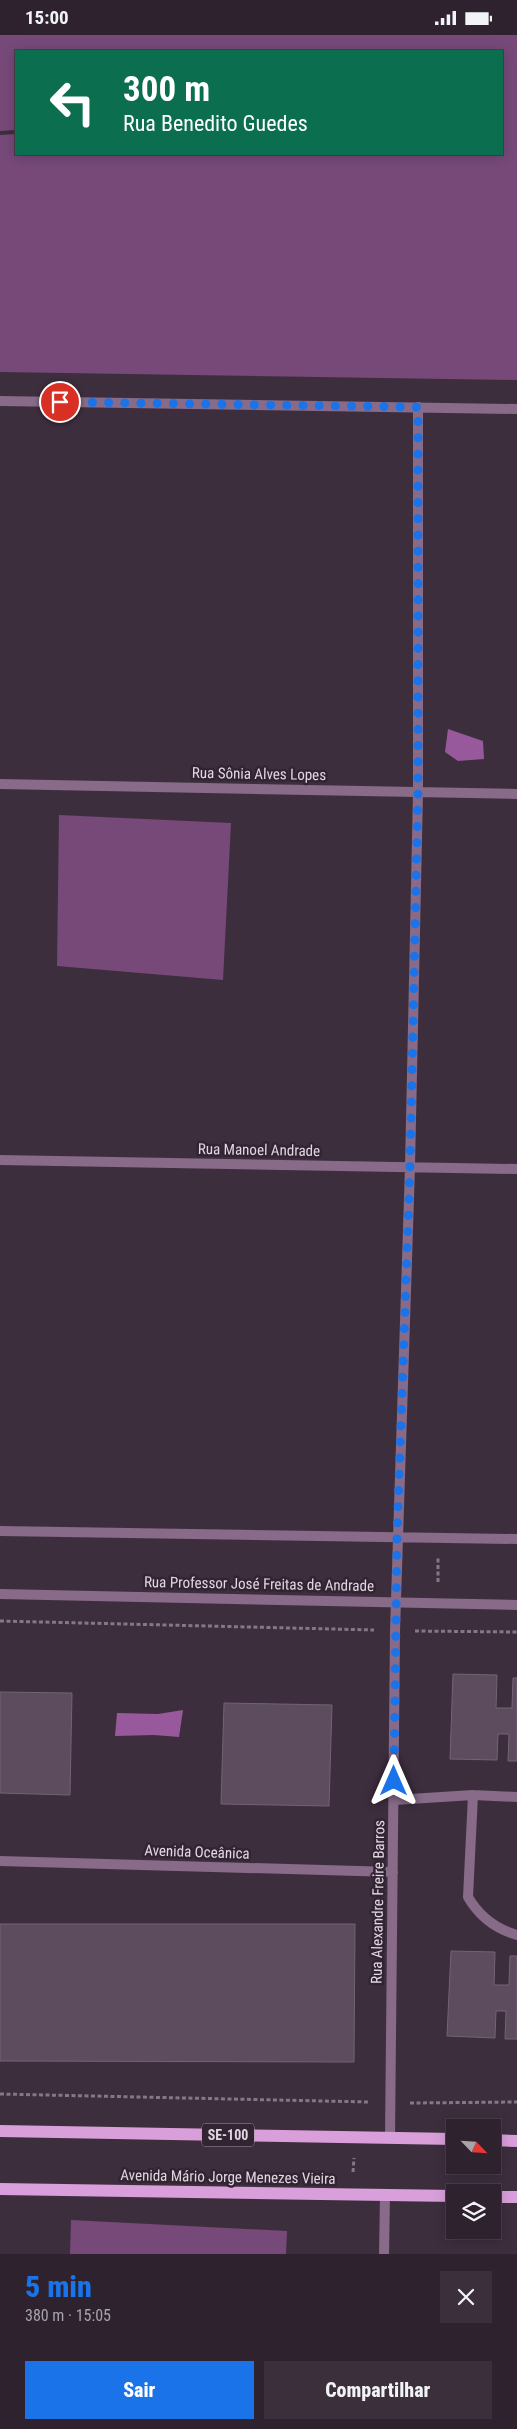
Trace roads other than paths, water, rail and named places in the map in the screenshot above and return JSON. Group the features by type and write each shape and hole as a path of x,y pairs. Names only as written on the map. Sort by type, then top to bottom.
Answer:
{"main road":[{"name":"SE-100","path":"0,2131 446,2139"},
{"path":"501,2140 517,2141"},
{"name":"Avenida Mário Jorge Menezes Vieira","path":"0,2189 446,2196"},
{"path":"501,2197 517,2197"}],"street":[{"path":"0,401 517,409"},
{"name":"Rua Alexandre Freire Barros","path":"390,2138 395,1631 410,1167 418,792 418,407"},
{"name":"Rua Sônia Alves Lopes","path":"0,784 517,794"},
{"name":"Rua Manoel Andrade","path":"0,1160 517,1169"},
{"path":"0,1531 517,1539"},
{"name":"Rua Professor José Freitas de Andrade","path":"0,1594 517,1605"},
{"path":"394,1800 473,1795 517,1797"},
{"path":"473,1795 468,1897 474,1908 488,1920 503,1931 517,1935"},
{"name":"Avenida Oceânica","path":"0,1861 393,1873"},
{"path":"384,2254 385,2196"}]}
